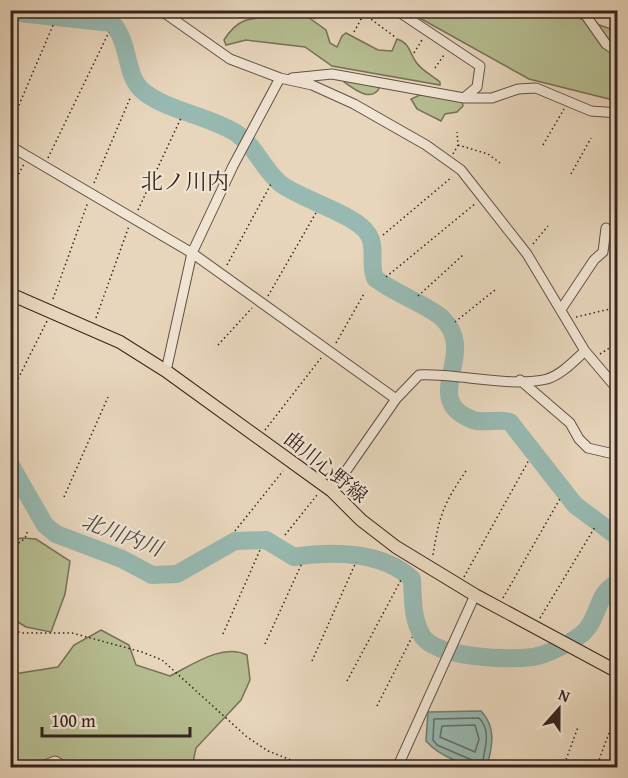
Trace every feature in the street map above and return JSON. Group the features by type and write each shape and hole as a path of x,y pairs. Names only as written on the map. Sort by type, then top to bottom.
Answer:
{"main road":[{"name":"曲川心野線","path":"10,294 120,342 166,371 332,491 361,520 396,548 474,595 618,672"}],"street":[{"path":"156,10 176,21 230,59 280,78 312,85 354,104 426,145 461,170 527,254 562,308 585,351 618,390"},
{"path":"396,10 480,66 477,87 464,98"},
{"path":"582,10 606,44 618,52"},
{"path":"280,78 332,74 464,98 492,98 518,89 536,88 591,111 618,113"},
{"path":"166,371 192,253 233,166 280,78"},
{"path":"10,146 192,253 396,399"},
{"path":"562,308 594,260 603,252 606,228"},
{"path":"332,491 396,399 419,375 520,380 547,378 571,364 585,351"},
{"path":"520,380 570,423 579,439 588,448 618,456"},
{"path":"397,768 474,595"},
{"path":"38,768 55,761 67,768"}],"path":[{"path":"243,16 246,10"},
{"path":"314,19 316,10"},
{"path":"354,32 366,10"},
{"path":"364,14 394,36"},
{"path":"10,126 54,23"},
{"path":"47,159 109,32"},
{"path":"414,53 426,34"},
{"path":"435,68 449,50"},
{"path":"93,185 131,96"},
{"path":"543,145 564,108"},
{"path":"137,210 181,118"},
{"path":"452,154 458,145 457,132"},
{"path":"571,174 591,138"},
{"path":"458,145 488,154 500,163"},
{"path":"10,190 26,160"},
{"path":"384,235 458,172"},
{"path":"614,202 618,172"},
{"path":"225,268 271,184"},
{"path":"52,303 90,198"},
{"path":"386,277 479,201"},
{"path":"267,297 317,211"},
{"path":"95,322 130,223"},
{"path":"529,249 548,226"},
{"path":"418,296 463,255"},
{"path":"455,322 495,290"},
{"path":"334,346 365,292"},
{"path":"218,345 255,305"},
{"path":"573,318 610,309"},
{"path":"10,394 48,318"},
{"path":"596,356 614,345"},
{"path":"264,430 323,355"},
{"path":"64,497 108,397"},
{"path":"463,578 529,460"},
{"path":"235,531 285,469"},
{"path":"432,558 440,515 446,499 466,471"},
{"path":"285,535 318,493"},
{"path":"502,600 561,497"},
{"path":"538,620 595,527"},
{"path":"10,546 21,542 27,535 27,531"},
{"path":"223,634 260,550"},
{"path":"312,661 356,561"},
{"path":"264,644 303,563"},
{"path":"347,681 401,580"},
{"path":"10,628 21,633 72,633 142,652 162,660 247,737 268,751 312,768"},
{"path":"377,706 412,637"},
{"path":"563,768 578,727"},
{"path":"611,728 618,730"},
{"path":"596,768 609,733"}],"green space":[{"path":"407,11 558,11 617,31 617,101 529,79"},
{"path":"301,12 326,30 330,43 337,47 346,33 378,50 392,51 397,39 401,41 407,45 418,65 440,82 440,85 332,66 305,47 246,40 226,45 224,40 241,22 250,19 290,16"},
{"path":"344,72 377,78 380,87 373,94 363,94 344,82"},
{"path":"422,94 462,101 463,106 457,112 445,114 441,121 417,109 411,99"},
{"path":"36,539 70,561 65,594 51,632 26,627 11,618 11,540"},
{"path":"101,630 129,645 136,665 170,676 217,653 237,652 247,655 250,680 241,700 196,748 193,762 199,767 11,768 11,673 58,667 74,645"}],"water":[{"path":"481,711 489,724 492,738 487,767 454,760 438,752 426,741 428,712"}],"waterway":[{"path":"10,12 112,23 122,40 133,78 144,92 165,104 236,133 249,144 269,172 281,184 362,227 371,239 375,278 436,313 452,332 455,346 449,388 450,400 457,411 477,421 510,422 575,505 618,537"},
{"name":"北川内川","path":"10,464 45,525 56,534 122,559 152,575 177,574 235,541 266,540 294,557 324,554 356,555 386,563 412,579 415,616 423,637 431,644 458,653 492,658 522,658 539,656 553,650 586,630 605,593 618,582"},
{"path":"10,489 26,490"}],"district":[{"name":"北ノ川内","path":"185,181"}]}
